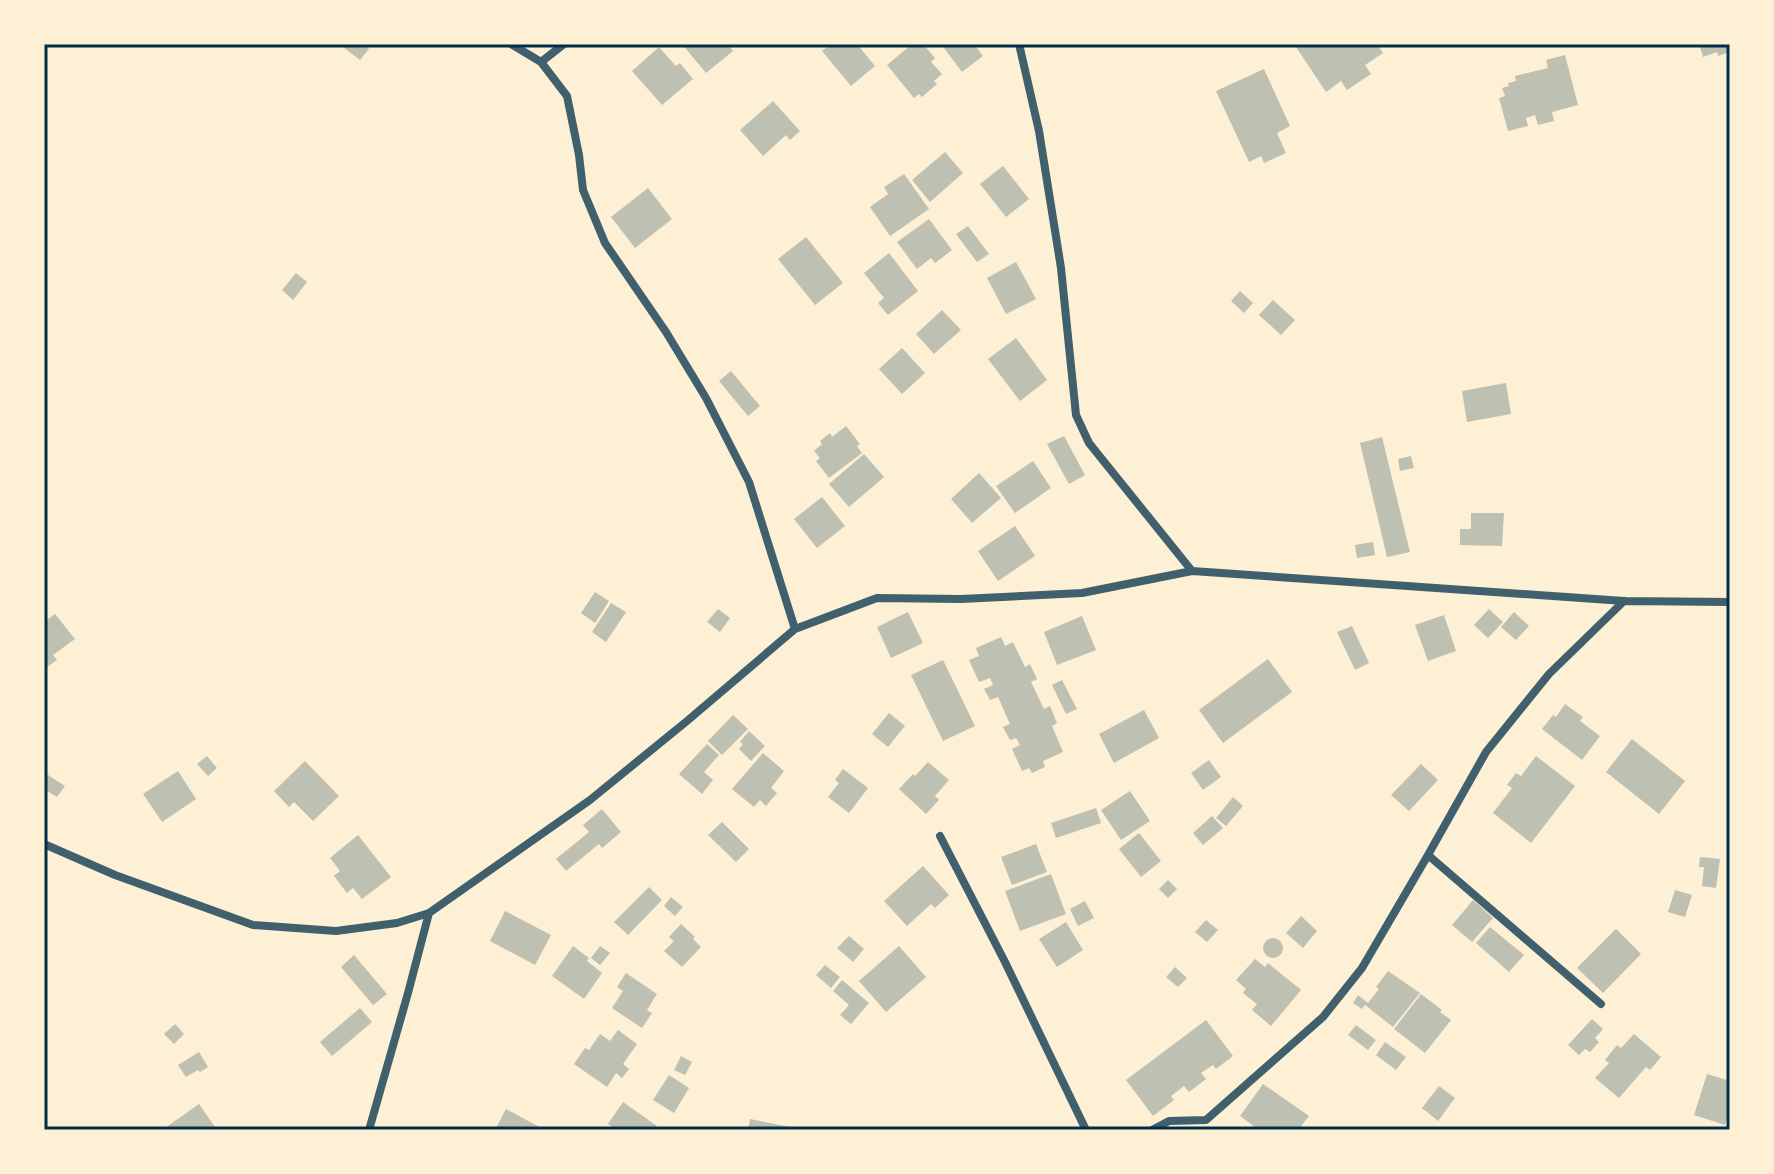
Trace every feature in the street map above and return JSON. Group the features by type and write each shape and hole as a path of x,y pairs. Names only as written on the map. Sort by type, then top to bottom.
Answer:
{"street":[{"path":"511,44 541,62 567,96 583,190 605,243 666,332 706,398 749,482 795,629"},
{"path":"541,62 564,44"},
{"path":"1019,44 1039,131 1061,268 1076,415 1089,443 1192,571"},
{"path":"44,844 115,875 253,925 336,931 397,923 429,913 590,800 795,629 877,598 961,599 1082,593 1192,571 1624,601 1730,602"},
{"path":"1152,1130 1169,1121 1206,1120 1323,1017 1362,968 1486,752 1549,674 1624,601"},
{"path":"940,836 1086,1130"},
{"path":"1428,855 1601,1004"},
{"path":"369,1130 429,913"}],"building":[{"path":"345,44 364,44 369,49 360,60 343,47"},
{"path":"682,44 727,44 733,51 706,73"},
{"path":"831,44 857,44 875,66 851,86 822,51"},
{"path":"912,44 923,44 935,58 931,62 942,74 934,81 937,84 922,97 919,94 914,98 887,65"},
{"path":"941,44 974,44 983,56 962,72"},
{"path":"1294,44 1384,44 1379,47 1383,53 1365,65 1371,74 1347,90 1341,81 1326,92"},
{"path":"1699,44 1730,44 1730,52 1703,57"},
{"path":"659,47 676,66 680,63 693,79 662,105 632,71"},
{"path":"1565,55 1578,105 1552,112 1554,121 1538,125 1535,115 1526,118 1528,126 1508,131 1499,98 1505,96 1502,88 1516,81 1515,76 1548,68 1546,60"},
{"path":"1264,69 1290,126 1277,133 1286,153 1264,163 1261,156 1249,162 1216,91"},
{"path":"773,101 800,131 790,140 786,135 763,156 740,130"},
{"path":"945,152 963,173 930,202 912,180"},
{"path":"1003,166 1029,199 1006,217 980,184"},
{"path":"904,174 929,209 890,236 870,207 888,194 884,187"},
{"path":"648,188 672,219 635,248 611,217"},
{"path":"929,219 952,250 935,263 931,258 917,269 897,242"},
{"path":"968,226 989,254 977,262 956,234"},
{"path":"806,237 843,283 815,305 778,259"},
{"path":"889,253 918,291 888,315 878,303 884,298 864,273"},
{"path":"1016,262 1036,299 1006,314 987,278"},
{"path":"296,273 307,282 293,300 282,290"},
{"path":"1240,291 1253,303 1244,313 1231,301"},
{"path":"1273,300 1295,320 1281,335 1259,315"},
{"path":"942,310 961,330 934,354 916,334"},
{"path":"1016,338 1047,380 1020,401 988,359"},
{"path":"902,348 925,373 902,394 879,369"},
{"path":"731,371 760,406 748,416 719,381"},
{"path":"1506,383 1511,414 1467,422 1462,391"},
{"path":"846,426 860,444 857,446 862,453 829,478 816,461 820,458 814,451 830,433 832,437"},
{"path":"1064,436 1085,475 1069,484 1047,444"},
{"path":"1382,437 1410,552 1387,557 1360,443"},
{"path":"864,454 884,477 849,507 829,484"},
{"path":"1411,456 1414,468 1400,471 1398,459"},
{"path":"1033,461 1051,488 1015,513 996,486"},
{"path":"979,473 1001,498 972,523 951,499"},
{"path":"822,497 845,526 817,548 794,519"},
{"path":"1471,513 1504,513 1502,546 1460,545 1460,529 1471,529"},
{"path":"1015,526 1035,556 998,581 978,551"},
{"path":"1373,542 1375,555 1357,558 1355,545"},
{"path":"595,592 609,601 595,623 581,613"},
{"path":"611,603 626,612 606,642 592,632"},
{"path":"718,609 730,618 720,632 707,622"},
{"path":"1489,609 1503,622 1488,638 1474,625"},
{"path":"908,612 923,643 891,658 877,627"},
{"path":"1514,612 1529,626 1516,640 1501,627"},
{"path":"55,614 75,639 53,655 57,660 44,669 44,622"},
{"path":"1444,615 1456,651 1428,661 1415,625"},
{"path":"1082,616 1096,650 1057,665 1044,632"},
{"path":"1352,626 1369,663 1355,670 1337,632"},
{"path":"1001,637 1005,646 1013,642 1025,667 1030,664 1037,679 1031,682 1044,709 1050,706 1057,723 1052,726 1063,752 1043,761 1045,767 1032,773 1029,768 1022,771 1012,749 1020,745 1016,738 1010,740 1003,727 1010,724 998,697 990,700 984,689 993,685 990,678 979,682 969,660 979,656 976,648"},
{"path":"1268,659 1292,692 1223,743 1199,710"},
{"path":"943,660 975,726 943,741 911,675"},
{"path":"1062,680 1077,709 1066,714 1052,685"},
{"path":"1565,704 1583,717 1580,721 1600,736 1582,760 1542,729"},
{"path":"1144,710 1159,738 1114,763 1099,734"},
{"path":"889,713 905,726 888,747 872,734"},
{"path":"733,715 748,729 722,755 708,741"},
{"path":"749,731 765,746 751,761 739,749 743,744 740,742"},
{"path":"1632,739 1685,781 1659,814 1606,772"},
{"path":"707,744 719,755 704,772 713,780 702,794 679,774"},
{"path":"763,753 784,771 771,788 777,793 766,806 760,800 754,807 732,789"},
{"path":"207,756 217,768 208,776 197,764"},
{"path":"1536,756 1575,786 1531,843 1493,813 1512,788 1507,785 1516,773 1521,776"},
{"path":"1209,760 1221,777 1203,790 1191,773"},
{"path":"305,761 339,796 313,821 294,802 289,807 274,791"},
{"path":"928,762 949,780 935,796 939,800 926,814 899,789"},
{"path":"1421,764 1438,780 1409,811 1391,795"},
{"path":"843,769 868,788 849,813 828,797 839,783 835,780"},
{"path":"178,771 196,799 162,822 143,794"},
{"path":"45,773 65,786 57,797 44,789"},
{"path":"1130,791 1150,821 1121,840 1101,810"},
{"path":"1233,797 1243,806 1226,826 1216,818"},
{"path":"1096,808 1101,823 1056,838 1051,823"},
{"path":"602,809 621,832 602,848 599,844 566,871 556,859 589,832 583,825"},
{"path":"1212,816 1223,828 1203,845 1193,833"},
{"path":"722,822 749,849 736,862 708,835"},
{"path":"1139,833 1161,861 1141,877 1119,849"},
{"path":"358,835 391,877 362,899 353,888 347,893 334,876 340,871 330,858"},
{"path":"1036,844 1047,872 1012,885 1001,857"},
{"path":"1700,857 1720,859 1716,888 1702,886 1704,867 1699,867"},
{"path":"923,866 949,895 935,908 931,904 907,926 884,901"},
{"path":"1051,874 1066,914 1020,931 1005,891"},
{"path":"1168,880 1177,889 1168,898 1159,889"},
{"path":"649,887 662,900 628,935 614,922"},
{"path":"1675,890 1692,895 1685,917 1668,912"},
{"path":"671,897 683,907 675,916 664,906"},
{"path":"1473,900 1493,918 1472,942 1452,925"},
{"path":"1085,901 1094,918 1078,926 1070,909"},
{"path":"505,911 551,935 535,965 490,941"},
{"path":"1301,916 1317,931 1303,948 1286,933"},
{"path":"1206,920 1218,930 1207,942 1195,932"},
{"path":"1066,922 1083,950 1057,967 1039,939"},
{"path":"681,924 701,947 682,967 664,951 674,941 669,937"},
{"path":"1490,927 1524,955 1509,972 1476,943"},
{"path":"1616,929 1641,954 1603,993 1577,968"},
{"path":"849,936 864,949 853,962 837,948"},
{"path":"1273,938 1280,941 1283,948 1280,955 1273,958 1266,955 1263,948 1266,941"},
{"path":"573,946 602,973 584,999 552,976"},
{"path":"600,946 610,953 600,965 591,958"},
{"path":"899,946 926,977 886,1012 859,981"},
{"path":"354,955 387,994 373,1005 341,967"},
{"path":"1255,959 1265,967 1268,963 1301,990 1271,1026 1252,1010 1257,1004 1243,993 1246,989 1236,980"},
{"path":"825,965 840,977 831,988 816,975"},
{"path":"1175,967 1187,978 1178,987 1166,977"},
{"path":"1388,971 1420,993 1393,1027 1365,1005 1362,1009 1353,1003 1358,995 1368,1003"},
{"path":"626,973 657,994 647,1010 652,1013 642,1028 612,1008 623,991 617,987"},
{"path":"842,980 869,1003 851,1024 840,1015 849,1005 833,991"},
{"path":"1421,994 1451,1020 1425,1053 1394,1029"},
{"path":"360,1008 372,1022 332,1056 320,1042"},
{"path":"1592,1019 1603,1029 1595,1038 1599,1042 1590,1052 1585,1049 1579,1055 1568,1045"},
{"path":"1206,1020 1233,1056 1216,1069 1213,1065 1201,1073 1206,1079 1189,1092 1184,1086 1171,1096 1174,1100 1153,1116 1126,1080"},
{"path":"175,1024 184,1034 174,1044 164,1034"},
{"path":"1356,1025 1376,1040 1368,1050 1348,1035"},
{"path":"618,1030 637,1044 623,1064 629,1069 622,1078 616,1073 607,1087 574,1064 600,1034 610,1041"},
{"path":"1634,1034 1661,1057 1650,1070 1646,1067 1619,1098 1595,1078 1609,1063 1605,1060 1617,1045 1621,1048"},
{"path":"1385,1042 1406,1057 1396,1070 1376,1055"},
{"path":"199,1052 208,1067 186,1077 178,1065"},
{"path":"681,1056 692,1062 685,1075 674,1070"},
{"path":"1707,1074 1730,1081 1730,1111 1725,1125 1694,1115"},
{"path":"669,1075 689,1088 674,1113 653,1100"},
{"path":"1263,1084 1309,1116 1298,1130 1259,1130 1240,1116"},
{"path":"1439,1086 1455,1098 1438,1121 1422,1108"},
{"path":"623,1102 657,1126 654,1130 617,1130 608,1124"},
{"path":"199,1104 217,1130 162,1130"},
{"path":"506,1109 545,1130 495,1130"},
{"path":"750,1119 790,1127 790,1130 748,1130"}]}
